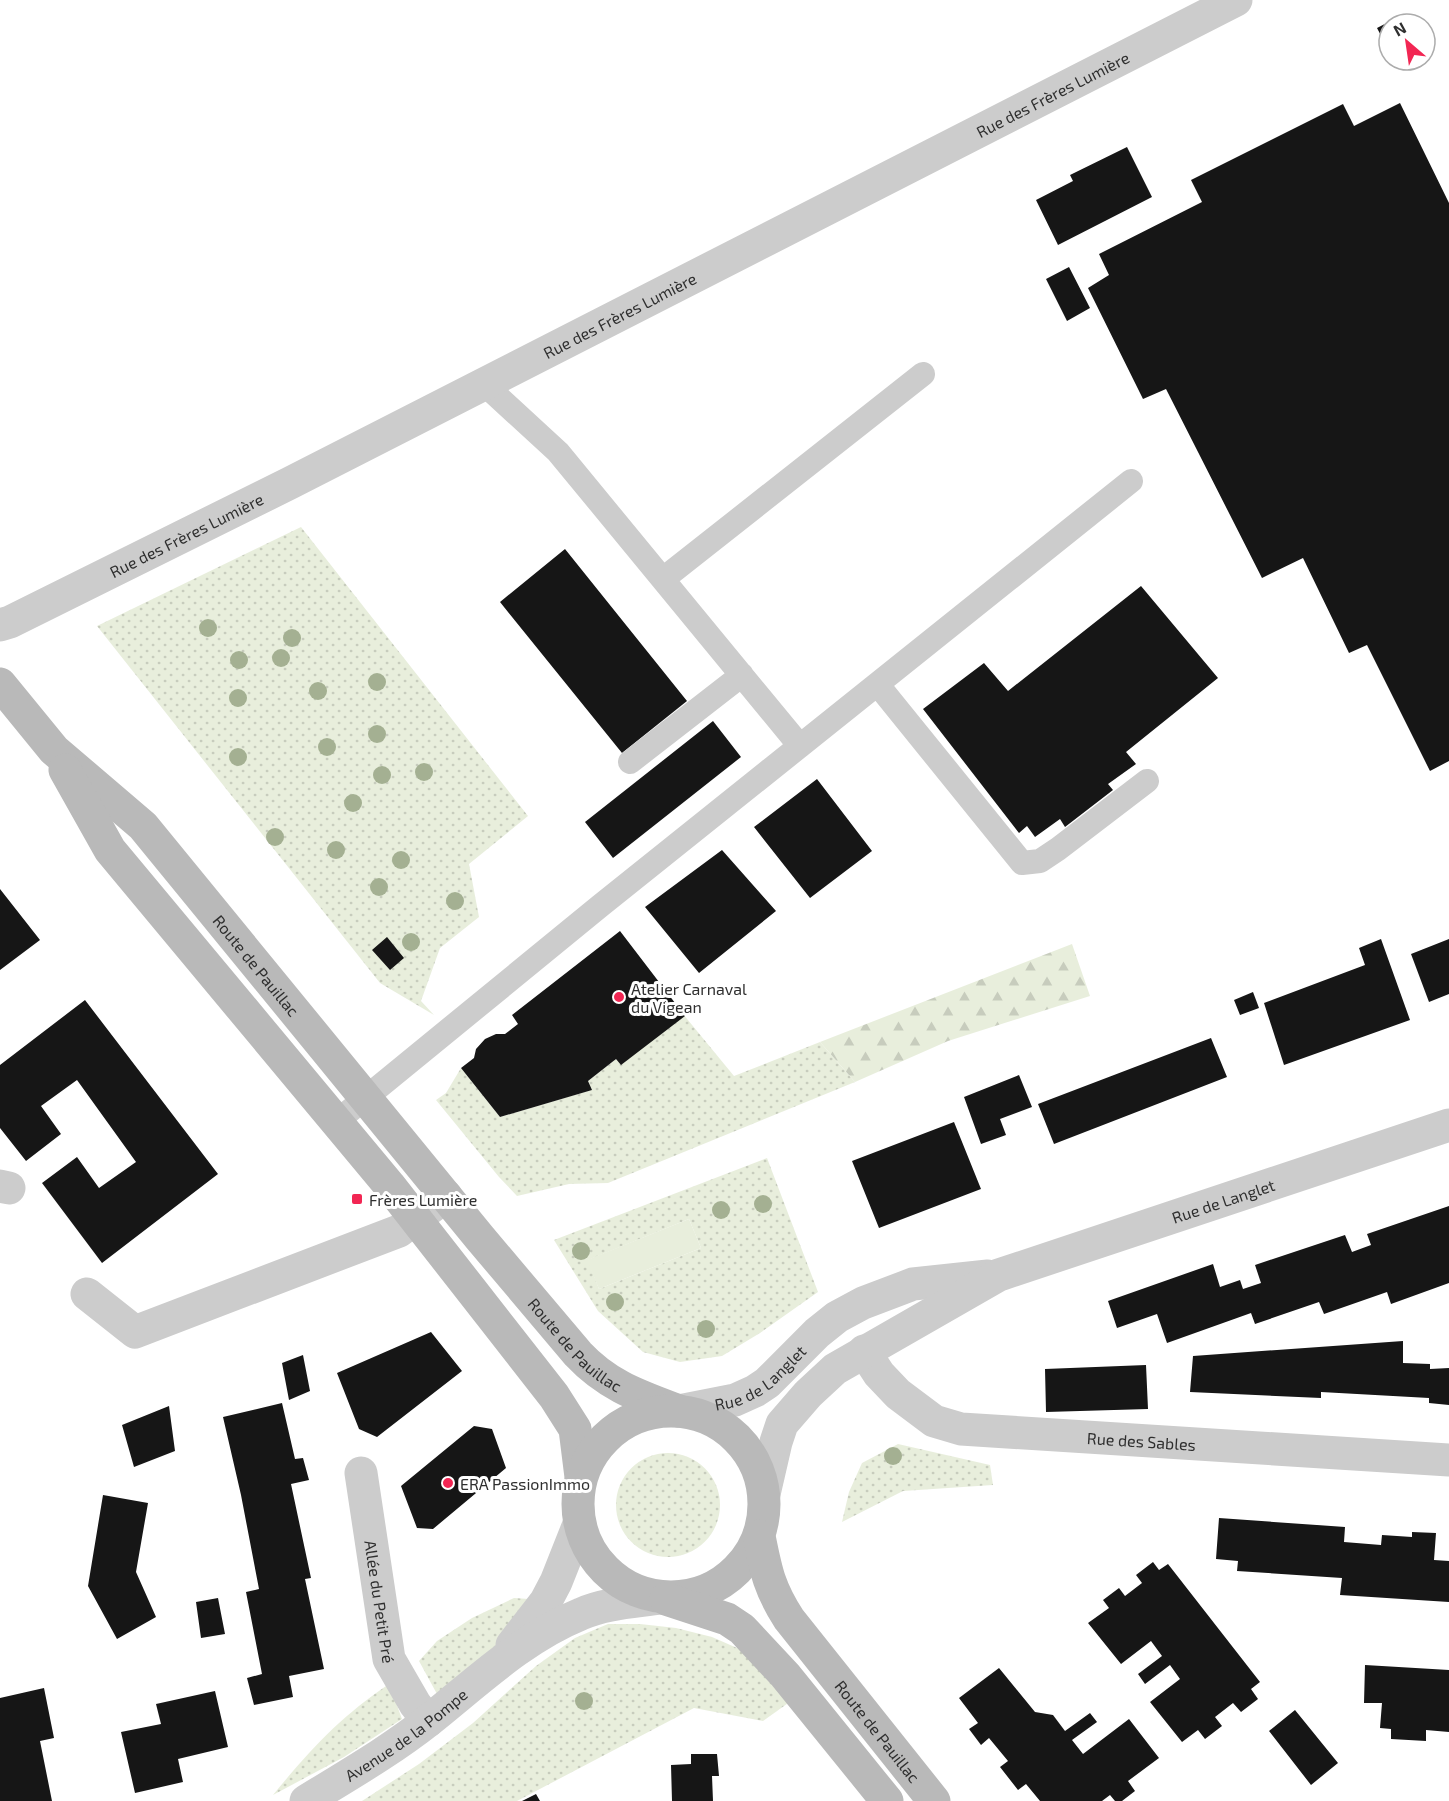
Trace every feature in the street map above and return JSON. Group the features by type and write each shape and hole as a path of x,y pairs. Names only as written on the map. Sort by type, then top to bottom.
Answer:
{"main road":[{"name":"Route de Pauillac","path":"0,684 54,750 110,850 416,1219 554,1396 574,1429 581,1477"},
{"name":"Route de Pauillac","path":"54,750 143,826 446,1196 591,1368 626,1391 679,1411"},
{"path":"661,1598 692,1596 721,1583 744,1563 759,1536 764,1515 764,1494 755,1463 736,1437 710,1419 679,1411 648,1414 618,1426 595,1449 581,1477 577,1500 579,1524 589,1551 608,1574 633,1590 727,1619 742,1629 785,1675 887,1801"},
{"name":"Route de Pauillac","path":"759,1536 768,1580 777,1601 934,1801"}],"street":[{"name":"Rue des Frères Lumière","path":"0,625 52,602 484,384 1236,0"},
{"name":"Rue de Langlet","path":"764,1494 782,1424 808,1394 835,1369 999,1275 1449,1125"},
{"path":"87,1294 135,1332 399,1231 446,1196"},
{"name":"Rue de Langlet","path":"679,1411 735,1400 755,1391 767,1383 817,1333 837,1317 863,1303 913,1284 999,1275"},
{"name":"Rue des Sables","path":"864,1351 879,1374 898,1394 934,1421 961,1430 1449,1460"},
{"name":"Allée du Petit Pré","path":"361,1473 389,1659 415,1704 428,1721"},
{"name":"Avenue de la Pompe","path":"500,1660 546,1601 579,1524"},
{"name":"Avenue de la Pompe","path":"306,1801 390,1748 428,1721 500,1660 562,1622 603,1607 661,1598"}],"lane":[{"path":"663,579 923,374"},
{"path":"484,384 558,453 800,746"},
{"path":"336,1122 1131,481"},
{"path":"630,762 742,675"},
{"path":"878,685 1022,863 1040,861 1147,781"}],"green space":[{"path":"301,527 528,816 469,864 479,917 440,948 421,1001 434,1015 380,983 97,626"},
{"path":"1072,944 1090,996 948,1041 855,1082 820,1042"},
{"path":"684,1015 734,1076 820,1042 855,1082 608,1183 569,1184 517,1196 436,1100 446,1093 461,1068 500,1117 591,1090 588,1081 616,1059 621,1064"},
{"path":"767,1158 818,1292 760,1333 722,1356 680,1362 643,1352 598,1311 554,1240","holes":["689,1219 701,1248 599,1289 588,1260"]},
{"path":"689,1219 701,1248 599,1289 587,1260"},
{"path":"898,1444 990,1465 993,1485 903,1491 842,1522 849,1492 862,1463"},
{"path":"668,1453 688,1457 705,1468 716,1485 720,1505 716,1525 705,1542 688,1553 668,1557 648,1553 631,1542 620,1525 616,1505 620,1485 631,1468 648,1457"},
{"path":"514,1598 529,1599 499,1643 437,1694 419,1661 437,1641 472,1618"},
{"path":"608,1624 640,1624 676,1628 712,1637 744,1651 791,1701 763,1721 694,1708 517,1801 362,1801 419,1764 473,1723 536,1666 575,1638"},
{"path":"389,1684 402,1719 344,1757 273,1795 326,1735 371,1696"}],"building":[{"path":"1400,103 1449,203 1449,761 1430,771 1367,645 1349,653 1303,558 1262,578 1166,389 1143,399 1088,288 1109,275 1099,254 1202,202 1191,180 1343,104 1354,126"},
{"path":"1127,147 1152,197 1058,245 1036,200 1073,181 1070,175"},
{"path":"1069,267 1090,308 1067,321 1046,279"},
{"path":"565,549 687,701 622,753 500,602"},
{"path":"1141,586 1218,678 1126,752 1136,764 1108,784 1113,790 1065,827 1060,819 1035,837 1027,826 1019,833 923,709 984,663 1008,691"},
{"path":"713,721 741,757 613,858 585,822"},
{"path":"817,779 872,851 810,898 754,827"},
{"path":"722,850 776,911 699,973 645,907"},
{"path":"0,889 40,940 0,970"},
{"path":"620,931 685,1016 621,1065 616,1059 588,1081 592,1090 500,1117 461,1068 474,1058 476,1049 485,1039 496,1034 505,1034 518,1024 512,1015"},
{"path":"387,937 404,958 390,970 372,950"},
{"path":"1381,939 1410,1020 1284,1065 1264,1003 1365,965 1359,948"},
{"path":"1449,939 1449,994 1429,1002 1411,954"},
{"path":"1253,992 1259,1008 1240,1015 1234,1000"},
{"path":"85,1000 218,1174 102,1263 42,1183 77,1157 99,1188 136,1162 77,1080 41,1106 61,1134 26,1161 0,1128 0,1065"},
{"path":"1211,1038 1227,1077 1054,1144 1038,1104"},
{"path":"1019,1075 1032,1107 1000,1119 1006,1135 981,1144 964,1097"},
{"path":"954,1122 981,1189 879,1228 852,1161"},
{"path":"1449,1206 1449,1283 1391,1304 1387,1292 1324,1314 1319,1302 1255,1324 1251,1313 1167,1343 1157,1314 1117,1328 1108,1301 1213,1264 1220,1287 1240,1280 1243,1289 1261,1283 1255,1265 1345,1235 1352,1252 1371,1245 1367,1234"},
{"path":"431,1332 462,1371 377,1437 359,1429 337,1373"},
{"path":"1403,1341 1403,1363 1430,1364 1430,1369 1449,1368 1449,1405 1429,1403 1429,1398 1321,1392 1321,1398 1190,1392 1193,1356"},
{"path":"303,1355 310,1391 289,1400 282,1363"},
{"path":"1146,1365 1148,1409 1046,1412 1045,1369"},
{"path":"282,1403 295,1459 303,1458 309,1480 291,1484 311,1578 305,1579 324,1669 289,1676 293,1697 254,1705 247,1678 262,1674 246,1592 259,1589 223,1417"},
{"path":"169,1406 175,1451 134,1467 122,1425"},
{"path":"474,1426 492,1429 506,1468 433,1529 417,1528 401,1486"},
{"path":"103,1495 148,1503 136,1572 156,1617 117,1639 88,1586"},
{"path":"1219,1518 1345,1527 1344,1542 1381,1545 1382,1535 1412,1537 1412,1532 1436,1533 1434,1560 1449,1561 1449,1602 1340,1595 1342,1578 1237,1571 1238,1561 1216,1559"},
{"path":"1153,1562 1159,1570 1168,1564 1260,1682 1251,1689 1258,1699 1241,1712 1233,1703 1215,1717 1222,1726 1205,1739 1198,1730 1182,1742 1150,1702 1180,1679 1170,1665 1145,1684 1138,1674 1162,1656 1151,1641 1121,1664 1088,1623 1109,1608 1103,1600 1119,1588 1125,1596 1142,1583 1136,1575"},
{"path":"218,1598 225,1634 201,1638 196,1602"},
{"path":"1365,1665 1449,1670 1449,1732 1426,1730 1426,1741 1391,1739 1391,1729 1380,1728 1382,1703 1364,1703"},
{"path":"999,1668 1035,1712 1053,1715 1065,1731 1090,1713 1097,1722 1072,1740 1083,1754 1129,1719 1159,1758 1128,1781 1135,1791 1122,1801 1115,1801 1110,1795 1102,1801 1040,1801 1026,1784 1018,1790 1000,1767 1008,1761 989,1738 981,1745 969,1729 978,1723 959,1698"},
{"path":"44,1688 54,1738 40,1741 52,1801 0,1801 0,1698"},
{"path":"215,1691 228,1747 178,1759 183,1782 135,1793 121,1732 161,1724 156,1704"},
{"path":"1295,1710 1338,1763 1311,1785 1269,1731"},
{"path":"691,1754 717,1754 719,1776 712,1776 713,1801 672,1801 671,1765 691,1764"},
{"path":"536,1794 540,1801 522,1801"}],"place":[{"name":"Atelier Carnaval du Vigean","path":"619,997"},
{"name":"Frères Lumière","path":"357,1199"},
{"name":"ERA PassionImmo","path":"448,1483"}]}
